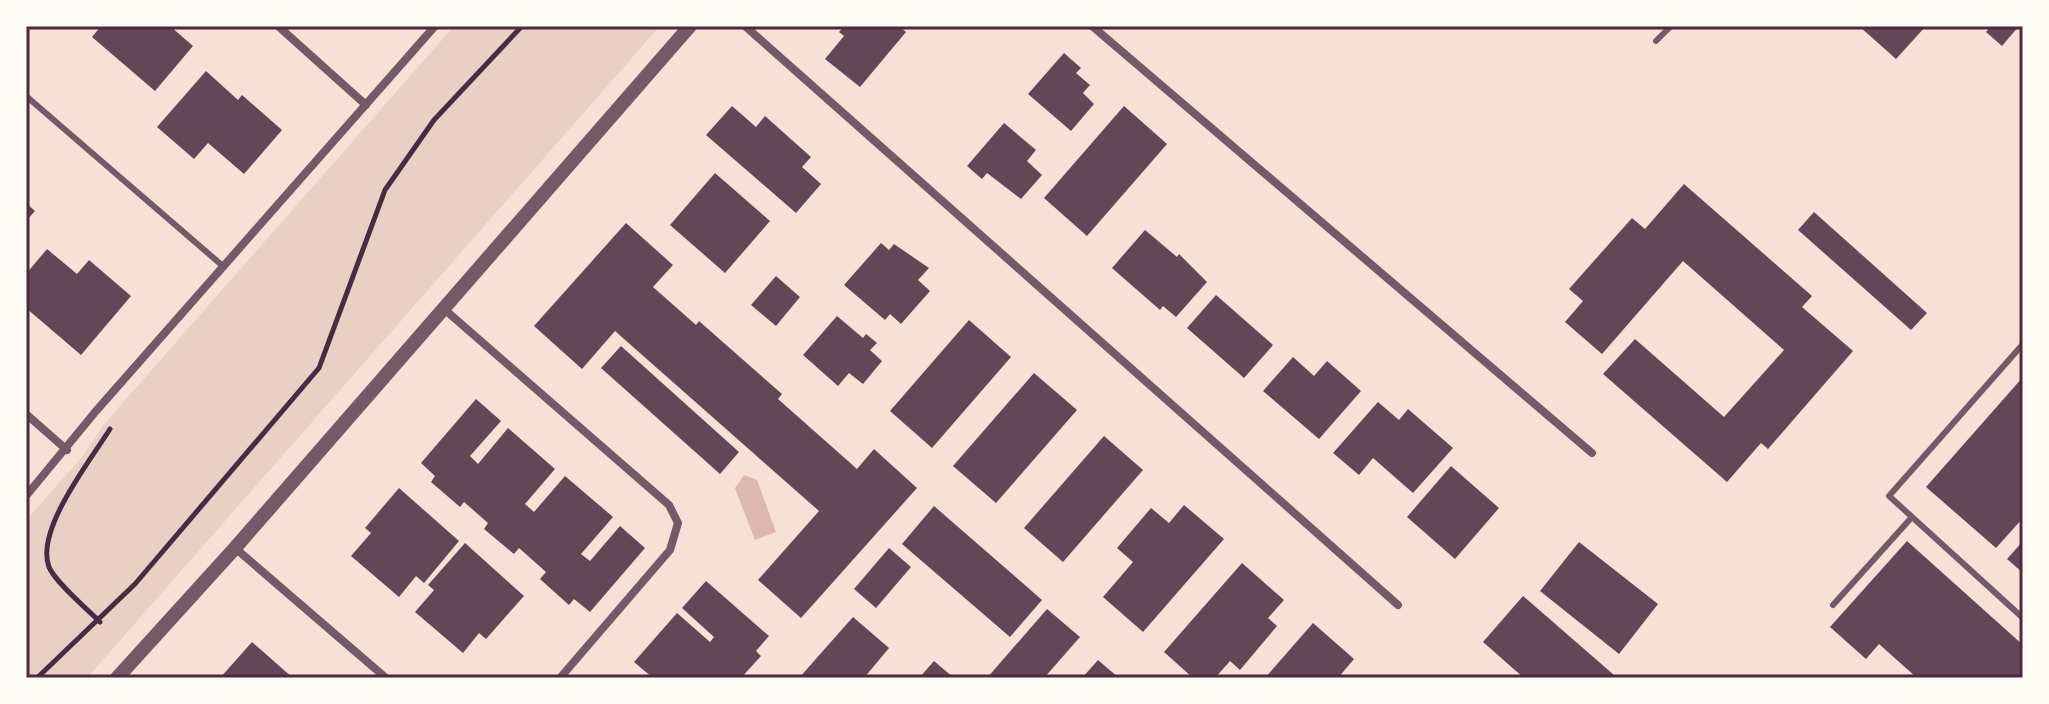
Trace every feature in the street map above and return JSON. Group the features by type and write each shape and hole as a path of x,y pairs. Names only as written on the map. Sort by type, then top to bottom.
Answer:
{"street":[{"path":"278,26 366,105"},
{"path":"26,496 67,450 96,411 435,26"},
{"path":"117,678 235,548 690,26"},
{"path":"745,26 1398,605"},
{"path":"1092,26 1592,453"},
{"path":"444,309 669,505 678,523 670,550 560,678"},
{"path":"26,414 67,450"},
{"path":"235,548 386,678"}],"lane":[{"path":"1656,41 1671,26"},
{"path":"26,96 224,267"},
{"path":"2023,344 1889,496 2023,618"},
{"path":"1833,605 1912,517"}],"path":[{"path":"37,678 100,622 319,368 385,190 434,120 522,26"},
{"path":"96,411 111,427 61,508 45,545 49,570 100,622"}],"shaded area":[{"path":"454,26 660,26 87,678 26,678 26,520 82,457 105,423"},
{"path":"744,475 757,480 776,532 755,540 735,488"}],"building":[{"path":"101,26 170,26 193,46 155,91 92,37"},
{"path":"844,26 899,26 906,32 860,87 825,59 844,36 839,32"},
{"path":"1859,26 1926,26 1896,59"},
{"path":"1991,26 2019,26 2002,46 1986,32"},
{"path":"1064,53 1081,68 1076,73 1090,85 1083,93 1094,104 1071,131 1028,94"},
{"path":"206,71 238,100 242,95 282,130 244,174 208,143 194,159 157,127"},
{"path":"732,106 756,127 765,116 811,157 802,167 821,184 796,213 706,135"},
{"path":"1124,106 1167,144 1087,236 1044,198"},
{"path":"1004,123 1036,150 1027,161 1042,175 1021,199 987,173 982,179 967,166"},
{"path":"715,173 770,221 725,273 670,225"},
{"path":"1684,184 1812,296 1802,307 1853,351 1768,449 1761,443 1727,482 1603,374 1635,339 1724,417 1784,350 1683,261 1602,354 1565,322 1583,301 1569,289 1632,218 1645,229"},
{"path":"26,203 35,211 26,221"},
{"path":"1814,212 1927,313 1911,330 1798,230"},
{"path":"626,223 673,265 653,287 696,325 699,321 782,394 778,399 857,469 874,449 917,488 801,618 758,580 819,511 615,331 582,369 534,326"},
{"path":"1145,230 1177,257 1179,254 1207,282 1176,317 1163,306 1160,310 1112,268"},
{"path":"881,243 889,250 894,244 929,268 918,280 930,291 901,324 890,314 885,320 844,285"},
{"path":"47,249 77,274 89,260 131,296 81,355 26,308 26,274"},
{"path":"776,276 800,297 776,326 751,305"},
{"path":"1216,295 1273,345 1244,378 1187,328"},
{"path":"837,316 863,338 866,334 877,343 870,350 882,361 863,384 849,373 838,386 803,355"},
{"path":"969,320 1011,357 932,448 890,411"},
{"path":"621,346 739,452 720,474 601,368"},
{"path":"1293,357 1314,376 1327,361 1361,391 1319,439 1263,391"},
{"path":"1034,373 1077,410 996,503 953,466"},
{"path":"2023,377 2023,518 1996,548 1926,487"},
{"path":"476,399 501,421 470,456 478,464 508,428 555,469 525,504 534,512 565,476 613,517 581,554 590,561 620,526 645,548 590,612 574,599 569,605 540,579 546,572 519,548 514,554 484,529 488,523 464,502 460,507 431,482 435,476 421,463"},
{"path":"1378,402 1399,420 1408,409 1453,448 1413,493 1373,458 1359,475 1333,453"},
{"path":"1104,436 1143,470 1063,562 1024,528"},
{"path":"1451,466 1499,508 1455,559 1407,517"},
{"path":"399,488 459,541 424,583 416,576 399,597 351,556 371,533 365,528"},
{"path":"1184,505 1224,539 1143,632 1103,597 1133,562 1117,548 1151,508 1169,523"},
{"path":"934,506 1042,600 1010,637 902,544"},
{"path":"1907,541 2023,645 2023,678 1917,678 1879,644 1866,659 1830,627"},
{"path":"2023,541 2023,573 2007,559"},
{"path":"1579,542 1658,604 1619,654 1540,591"},
{"path":"465,543 524,596 486,639 479,633 463,653 415,612 434,590 428,585"},
{"path":"889,548 911,567 876,608 854,589"},
{"path":"1242,563 1284,600 1268,618 1277,626 1240,670 1230,661 1215,678 1193,678 1164,652"},
{"path":"706,581 769,636 756,651 761,656 741,678 653,678 634,662 677,613 710,642 714,637 682,608"},
{"path":"1523,596 1614,675 1611,678 1524,678 1483,642"},
{"path":"1047,609 1080,637 1044,678 987,678"},
{"path":"853,617 889,648 864,678 799,678"},
{"path":"1313,623 1354,659 1338,678 1265,678"},
{"path":"252,642 293,678 220,678"},
{"path":"1098,660 1119,678 1082,678"},
{"path":"934,661 954,678 919,678"}]}
